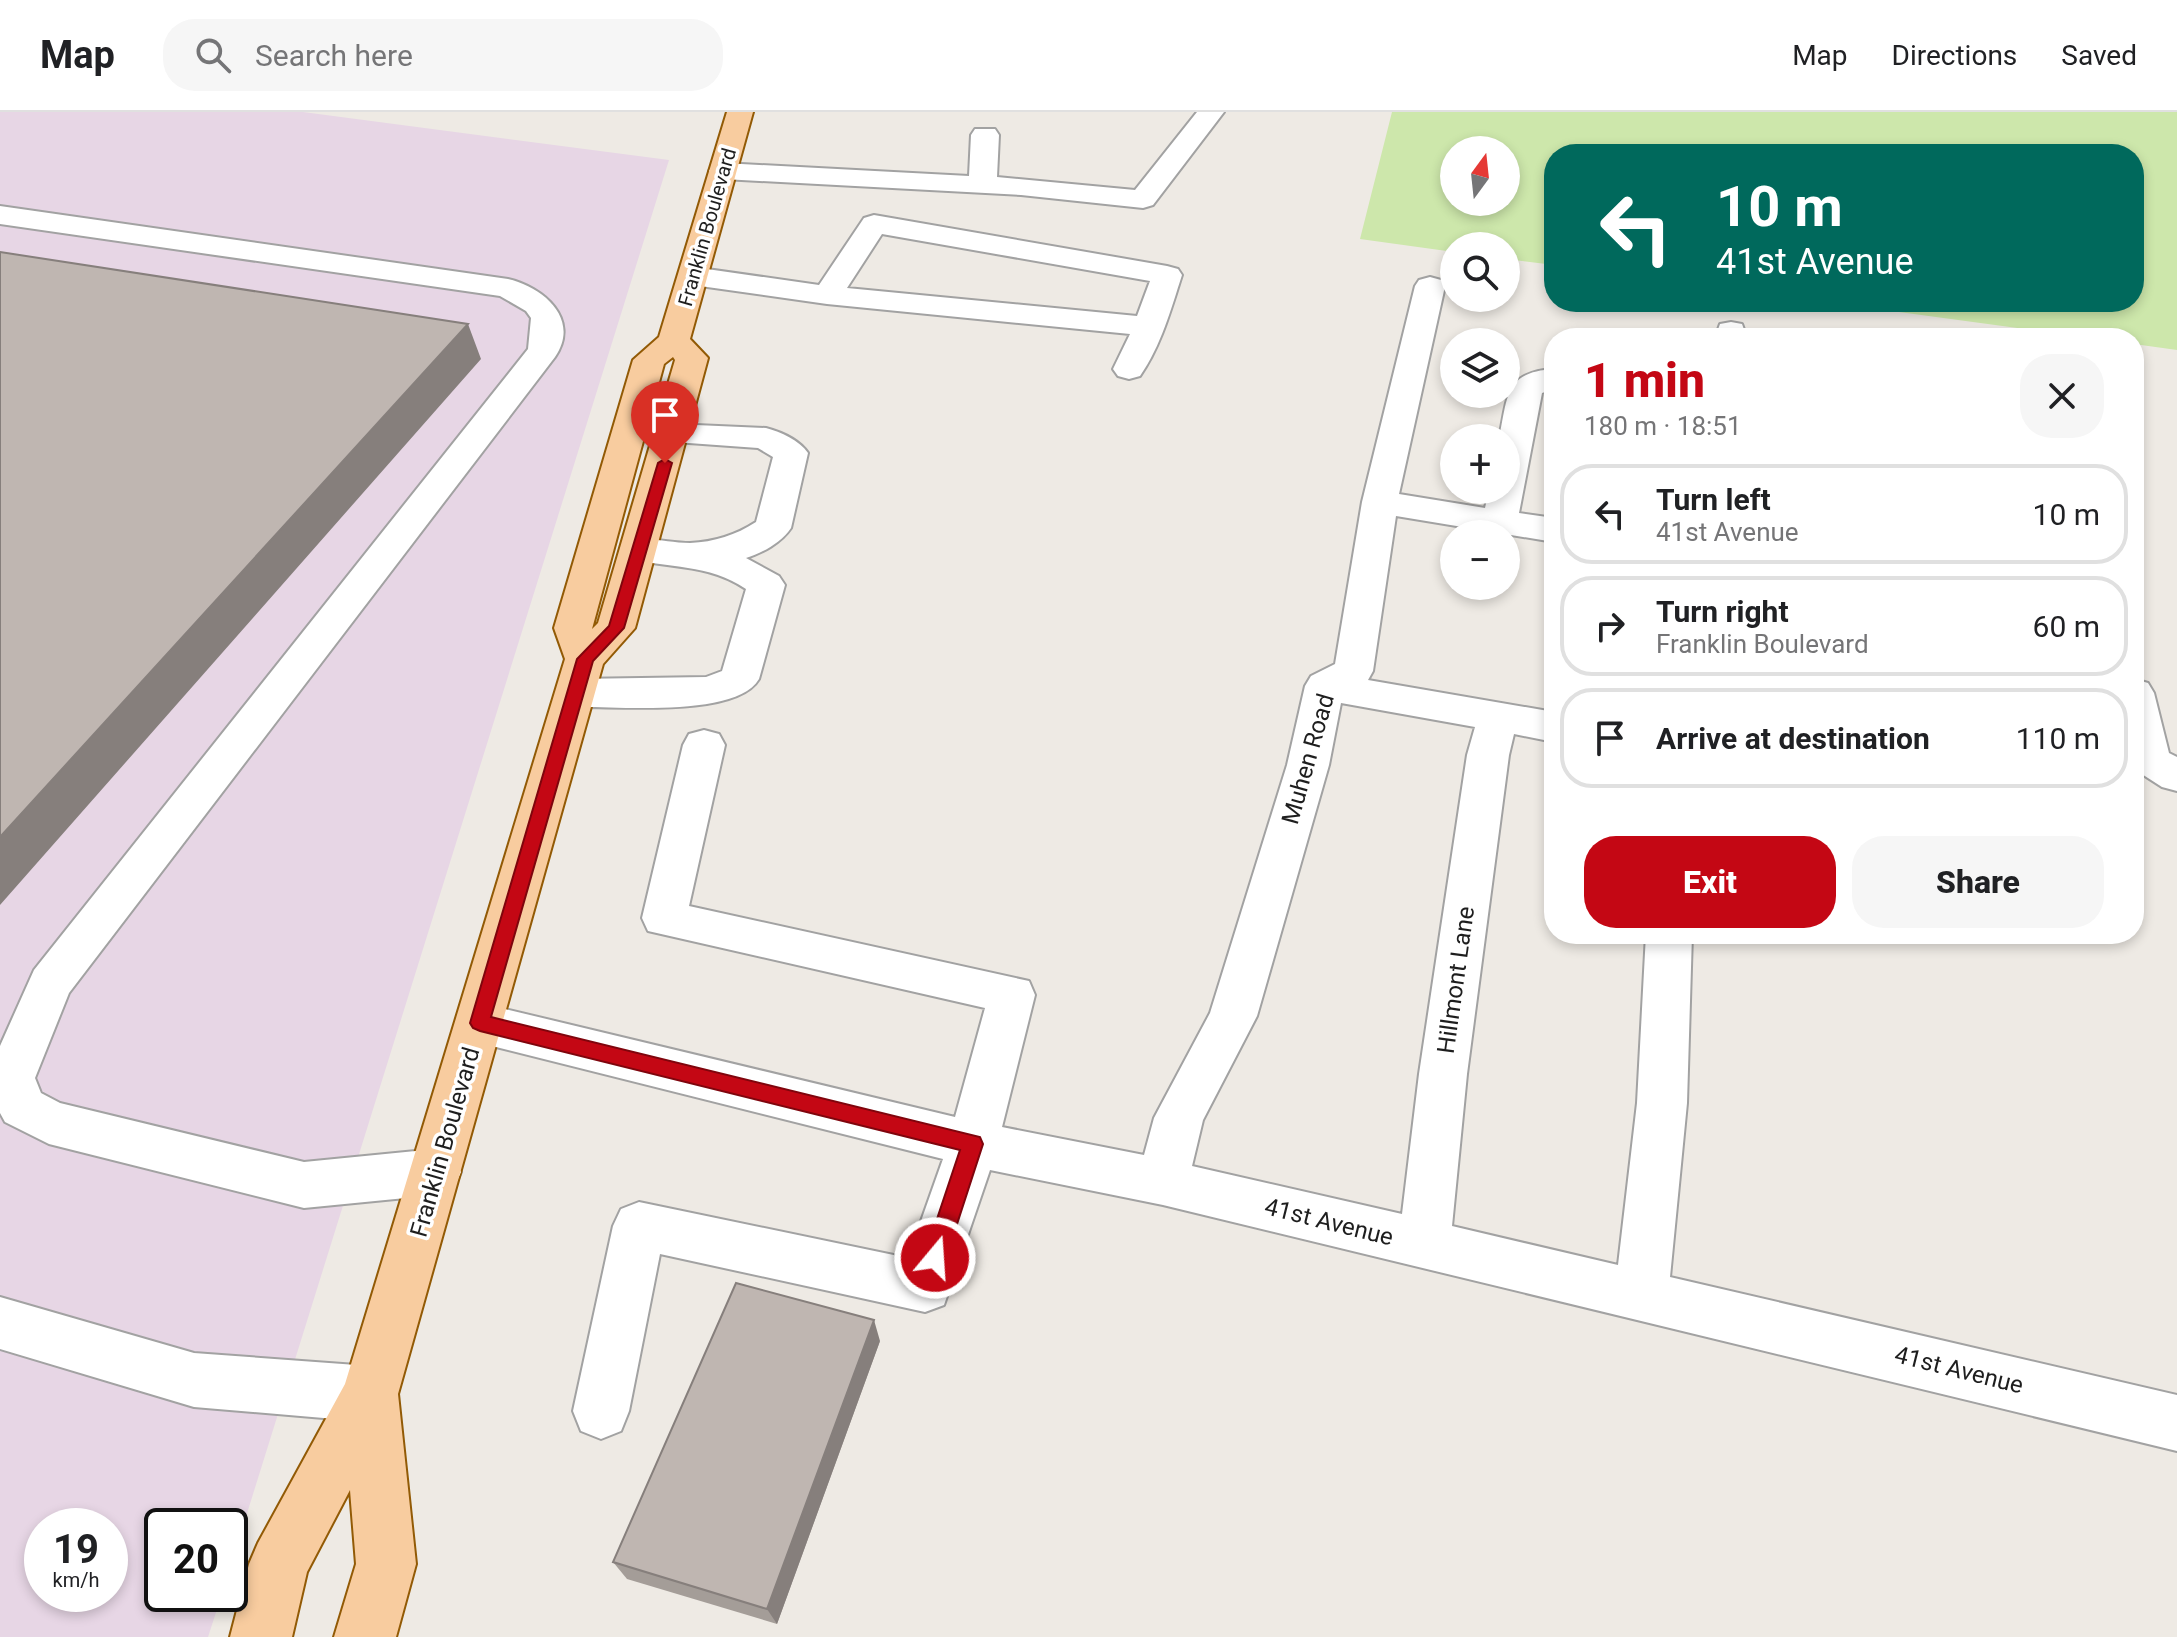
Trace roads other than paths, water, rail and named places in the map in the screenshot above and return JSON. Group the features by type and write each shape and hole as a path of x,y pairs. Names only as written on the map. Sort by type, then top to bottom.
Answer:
{"main road":[{"name":"Franklin Boulevard","path":"581,676 573,628 593,550 649,360 674,341 740,112"},
{"name":"Franklin Boulevard","path":"261,1637 279,1564 370,1394 581,676 616,628 692,358 674,341"},
{"name":"Franklin Boulevard","path":"365,1637 386,1564 370,1394"}],"street":[{"path":"723,171 983,185 1143,199 1211,112"},
{"path":"983,185 985,135"},
{"path":"0,215 508,288 533,300 547,315 550,334 544,350 50,983 11,1078 22,1107 49,1122 304,1185 436,1172"},
{"path":"827,295 874,224 1167,275 1149,327 1129,369"},
{"path":"693,276 827,295 1149,327"},
{"name":"Muhen Road","path":"1163,1182 1179,1118 1233,1016 1308,765 1325,686 1353,671 1380,502 1430,286"},
{"path":"1500,520 1526,389 1537,380 1544,380"},
{"path":"640,550 699,553 745,546 773,528 791,453 766,438 673,434"},
{"path":"1380,502 1494,520"},
{"path":"1520,524 1544,528"},
{"path":"581,676 710,691 739,679 766,585 746,570 699,553"},
{"path":"1325,686 1544,725"},
{"name":"Hillmont Lane","path":"1424,1246 1447,1044 1488,755 1498,717"},
{"path":"2144,734 2151,762 2177,776"},
{"path":"601,1411 639,1226 925,1287 973,1144 1012,995 664,918 704,745"},
{"path":"1641,1294 1662,1103 1669,944"},
{"name":"41st Avenue","path":"480,1023 973,1144 1163,1182 2177,1423"},
{"path":"0,1323 194,1380 370,1394"}]}
